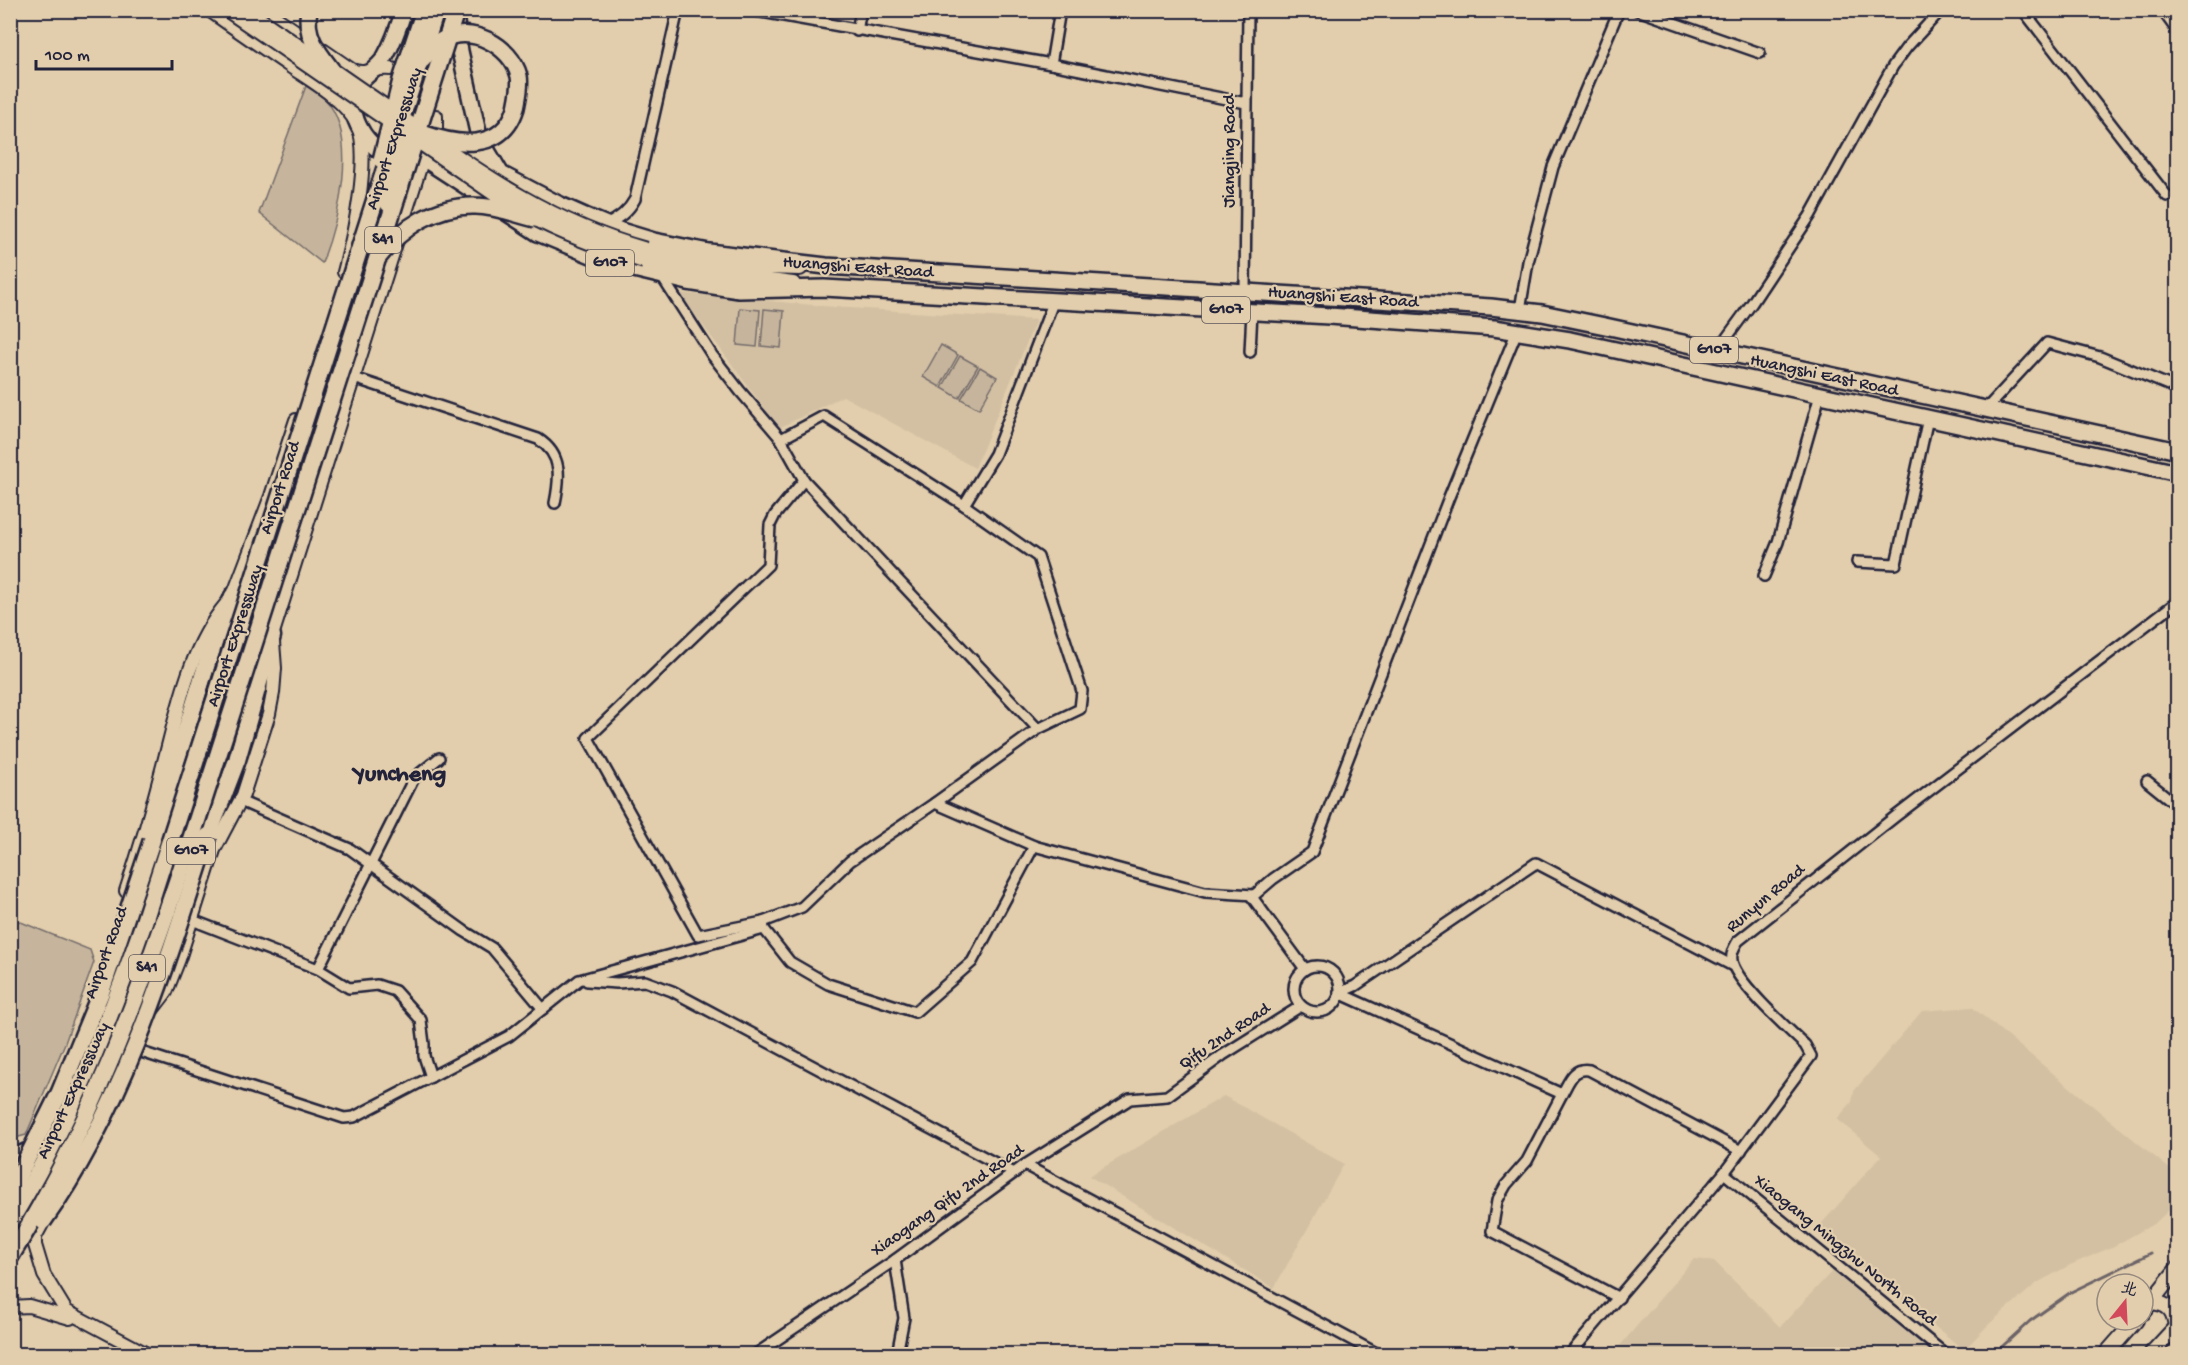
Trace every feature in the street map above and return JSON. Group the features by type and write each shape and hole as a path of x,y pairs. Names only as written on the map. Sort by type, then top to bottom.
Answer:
{"highway":[{"path":"309,10 309,34 332,70"},
{"path":"406,10 410,43 407,58"},
{"path":"406,10 385,58 376,70 363,78 355,95 354,108 358,126 365,138 386,155 411,163 423,158"},
{"path":"418,10 432,17 448,12 460,51 479,137 501,174 492,176 488,181 486,193 489,202"},
{"name":"Airport Road","path":"10,1266 42,1215 86,1134 133,1023 169,919 247,678 355,268 407,58 424,10"},
{"name":"Airport Road","path":"13,1196 52,1136 83,1069 119,980 224,665 308,446 372,267 403,132 423,60 448,12"},
{"name":"Airport Expressway","path":"10,1221 46,1158 89,1067 143,925 448,12"},
{"name":"Airport Expressway","path":"10,1257 47,1194 82,1126 119,1041 155,947 297,513 448,12"},
{"path":"419,137 468,143 482,141 497,134 514,113 520,87 519,76 508,55 495,44 479,36 451,36 434,46 423,60"},
{"path":"447,175 448,158 454,153 465,150"},
{"name":"G107","path":"423,158 519,223 554,241 613,264 662,277 739,290 824,288"},
{"name":"G107","path":"501,174 558,204 638,236 690,249 826,267"},
{"path":"372,267 404,230 444,210 459,207 485,207 534,219"},
{"name":"Huangshi East Road","path":"826,267 1245,291 1520,310 1563,317 2178,451"},
{"name":"Huangshi East Road","path":"824,288 1252,311 1517,331 1570,340 2178,473"},
{"path":"13,1196 112,964 208,660 233,596"},
{"path":"10,1266 58,1200 105,1115 156,990 208,836 237,760 272,636"}],"main road":[{"path":"209,10 343,105 358,126 362,152 360,193 354,234 342,279 271,496 233,596 224,665"},
{"path":"228,10 419,137"},
{"path":"246,10 332,70 419,137"},
{"path":"265,10 357,72 396,69 418,79 429,92 442,131 465,150 501,174"},
{"path":"429,92 448,12"},
{"path":"297,71 311,58 316,46"},
{"path":"247,678 272,636 423,158 435,137 436,116"},
{"name":"Huangshi East Road","path":"419,137 500,199 534,219 589,242 645,255 729,266 772,269 826,267"},
{"name":"Huangshi East Road","path":"419,137 537,207 645,255 685,270 824,288"},
{"path":"342,279 356,276 369,280 382,289"},
{"path":"133,1023 153,1009 166,992 214,850 240,801 269,714 275,668 272,636 272,582"},
{"path":"119,980 114,948 115,929 160,779 172,728 201,641 212,621 233,596"},
{"path":"54,1194 49,1210 35,1237 35,1245 44,1275 66,1311 147,1354"},
{"path":"2155,1297 2178,1268"},
{"path":"2151,1354 2177,1326 2174,1312 2170,1308 2165,1304 2155,1306"},
{"path":"12,1307 30,1306 65,1316 140,1354"},
{"path":"2106,1354 2125,1332"}],"street":[{"path":"606,225 630,208 635,199 678,10"},
{"path":"750,10 1051,64 1246,103"},
{"path":"857,31 861,10"},
{"path":"1051,64 1060,10"},
{"name":"Jiangjing Road","path":"1245,291 1248,10"},
{"path":"1520,310 1528,262 1553,167 1619,10"},
{"path":"1637,10 1760,53"},
{"path":"1717,351 1810,216 1893,66 1941,10"},
{"path":"2023,10 2168,196"},
{"path":"2162,10 2178,32"},
{"path":"662,277 719,364 740,392 782,439 804,480 1038,729"},
{"path":"964,505 995,454 1054,300"},
{"path":"1250,352 1252,311"},
{"path":"934,803 1034,846 1205,892 1254,895 1312,852 1449,496 1517,331"},
{"path":"1986,409 2047,343 2100,357 2178,389"},
{"path":"354,378 538,440 546,445 556,459 559,468 560,478 555,503"},
{"path":"1764,576 1778,542 1820,395"},
{"path":"124,1046 344,1118 354,1117 508,1036 579,980 764,925 802,907 850,861 1038,729 1080,709 1082,691 1038,557 964,505 824,416 782,439"},
{"path":"1857,562 1896,564 1928,418"},
{"path":"764,925 698,935 588,738 768,565 770,525 775,515 804,480"},
{"name":"Runyun Road","path":"1733,966 1731,951 1738,940 2178,601"},
{"path":"318,969 414,778 439,758"},
{"path":"2147,781 2178,806"},
{"path":"240,801 350,849 464,931 492,948 543,1009"},
{"path":"764,925 790,962 828,984 915,1012 972,962 1034,846"},
{"path":"1339,993 1355,986 1536,863 1733,966 1743,982 1804,1045 1811,1056 1741,1151 1620,1298 1570,1354"},
{"path":"1254,895 1252,897 1305,969"},
{"path":"192,920 318,969 349,988 377,985 395,991 421,1020 424,1056 430,1077"},
{"path":"1315,966 1327,969 1336,978 1339,993 1337,1000 1327,1010 1314,1012 1301,1006 1295,997 1294,986 1298,975 1305,969 1315,966"},
{"path":"579,980 617,983 645,981 672,991 1014,1173"},
{"path":"1339,993 1562,1094"},
{"name":"Qifu 2nd Road","path":"1167,1096 1223,1055 1301,1006"},
{"path":"1620,1298 1492,1231 1497,1201 1506,1185 1527,1161 1576,1071 1589,1070 1741,1151"},
{"name":"Xiaogang Qifu 2nd Road","path":"756,1354 895,1260 1025,1165 1130,1099 1167,1096"},
{"path":"10,1156 21,1153 52,1136"},
{"path":"1025,1165 1378,1354"},
{"name":"Xiaogang Mingzhu North Road","path":"1724,1173 1945,1354"},
{"path":"13,1196 38,1208 42,1215"},
{"path":"895,1260 904,1318 897,1354"}],"shaded area":[{"path":"306,86 325,99 336,115 342,135 344,157 339,203 322,263 259,213"},
{"path":"679,293 835,307 1036,320 975,468 843,396 779,428"},
{"path":"740,308 760,310 757,347 737,345"},
{"path":"764,309 784,311 781,348 761,346"},
{"path":"941,345 958,355 940,387 923,377"},
{"path":"960,356 978,366 959,398 942,388"},
{"path":"980,367 997,377 979,409 961,399"},
{"path":"11,918 90,950 94,962 65,1043 26,1135 11,1139"},
{"path":"1972,1007 2177,1175 2178,1202 2155,1223 2114,1246 2070,1265 2037,1283 1989,1324 1964,1350 1816,1230 1881,1156 1837,1119 1852,1102 1854,1091 1922,1011"},
{"path":"1224,1096 1344,1164 1274,1288 1089,1176"},
{"path":"1694,1259 1714,1261 1780,1327 1835,1268 1942,1354 1613,1354"}],"waterway":[{"path":"1994,1354 2030,1321 2071,1292 2151,1253"}],"district":[{"name":"Yuncheng","path":"400,775"}]}
